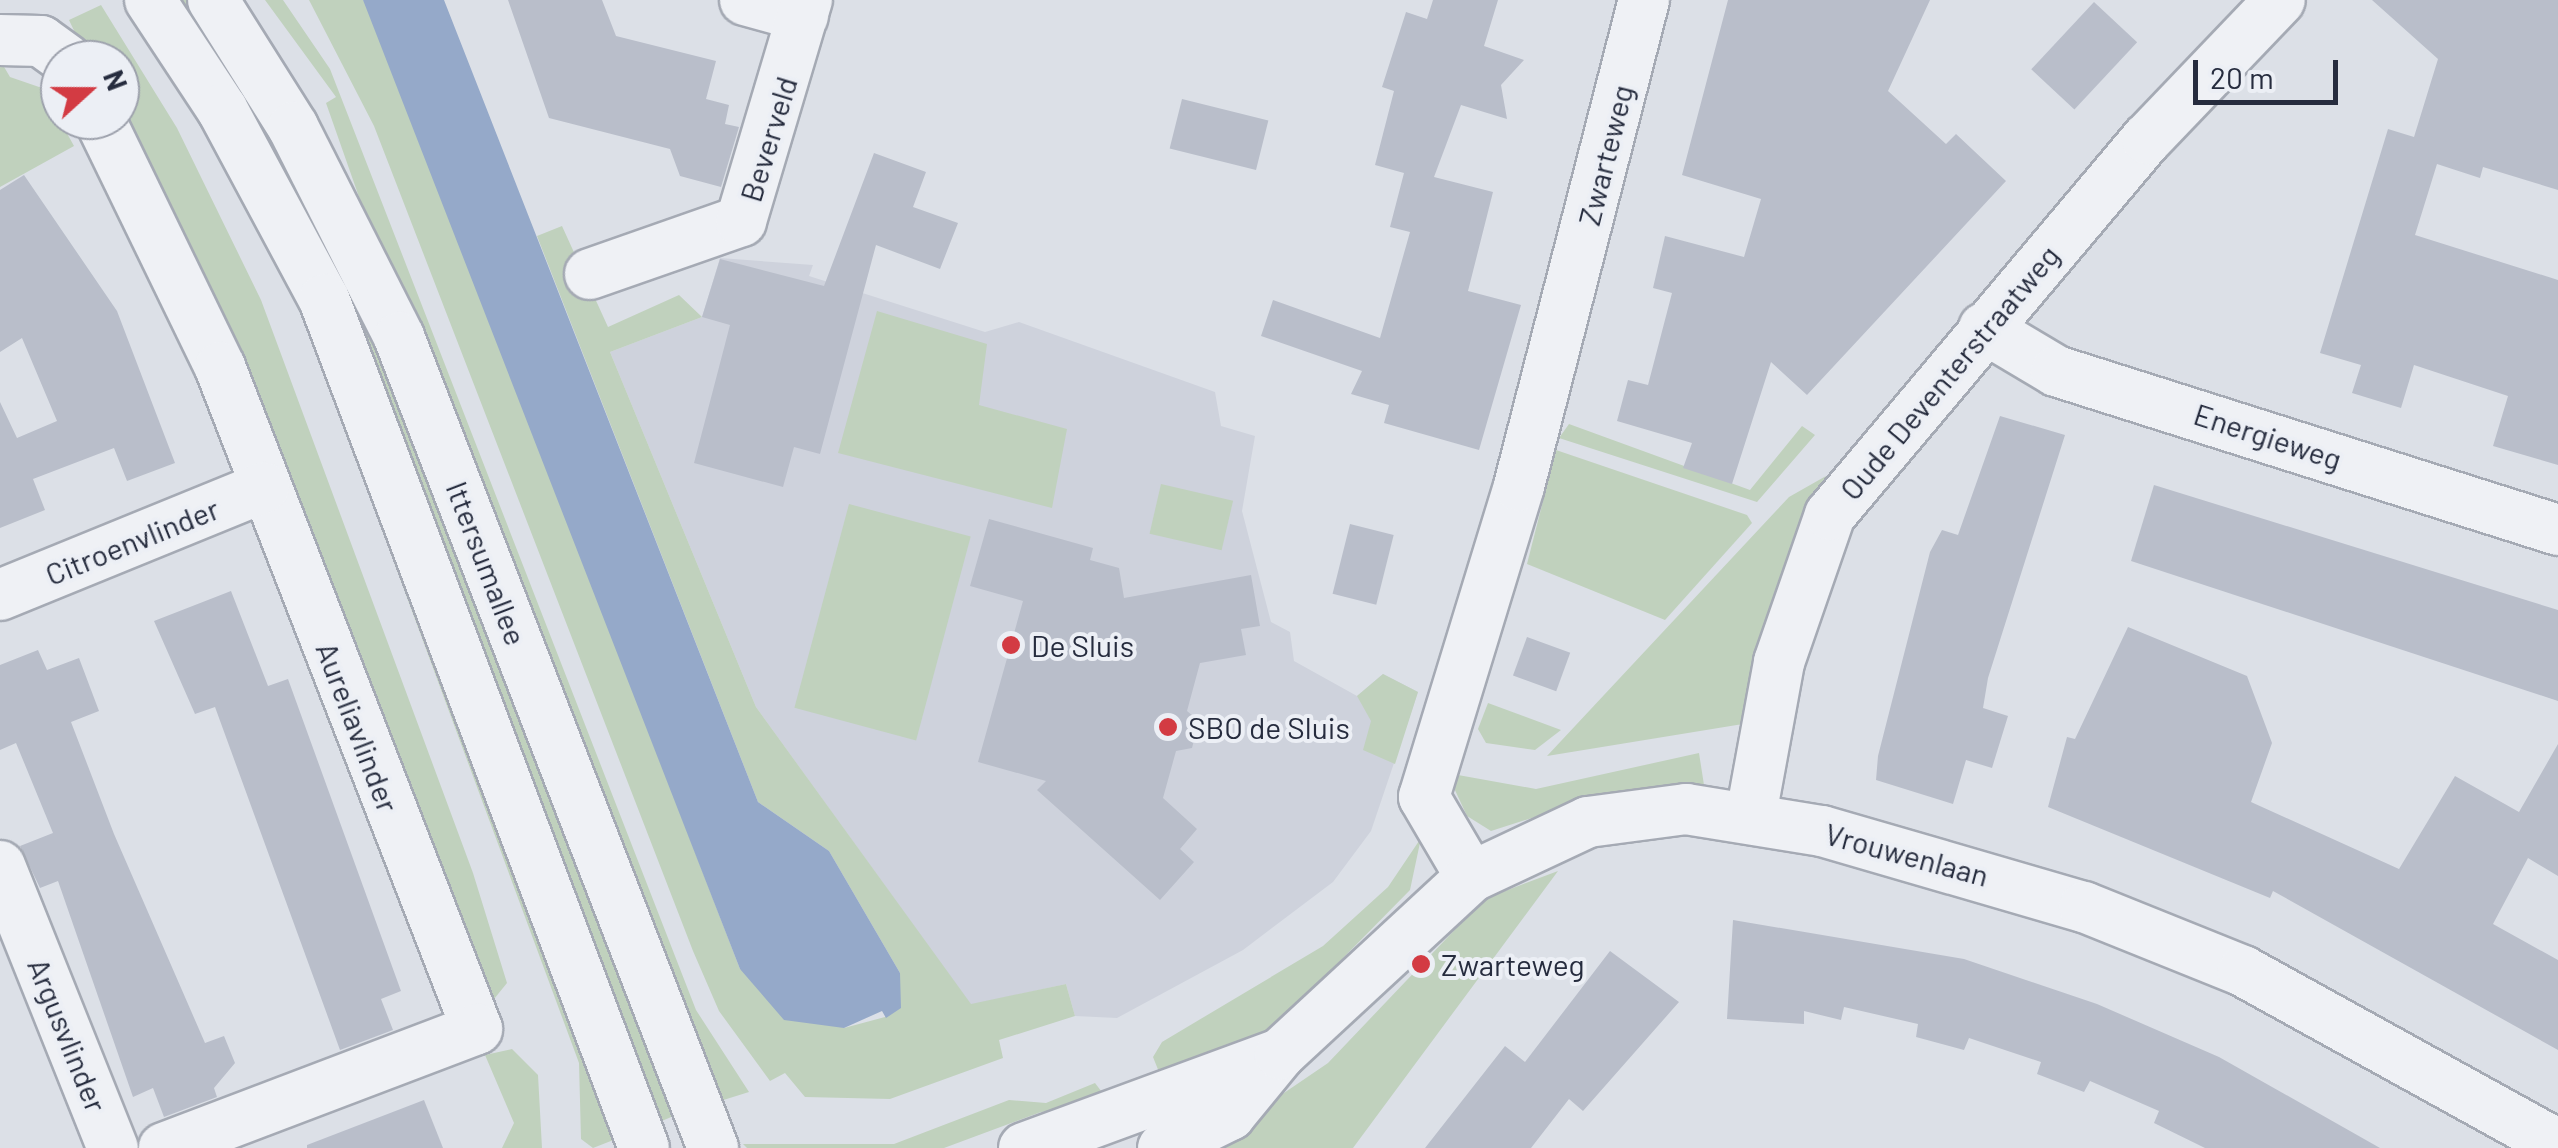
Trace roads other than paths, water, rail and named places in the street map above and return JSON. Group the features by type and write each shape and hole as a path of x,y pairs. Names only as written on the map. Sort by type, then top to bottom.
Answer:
{"street":[{"name":"Ittersumallee","path":"150,0 240,140 324,299 644,1148"},
{"name":"Ittersumallee","path":"213,0 294,127 399,337 713,1148"},
{"name":"Beverveld","path":"590,274 741,221 805,8 745,0"},
{"name":"Zwarteweg","path":"1471,876 1424,797 1520,486 1644,0"},
{"name":"Oude Deventerstraatweg","path":"1751,815 1778,662 1830,515 1984,328 2280,0"},
{"path":"0,40 40,41"},
{"name":"Aureliavlinder","path":"110,140 220,366 477,1030 164,1148"},
{"name":"Energieweg","path":"1984,328 2056,371 2558,530"},
{"name":"Citroenvlinder","path":"0,595 264,487"},
{"name":"Vrouwenlaan","path":"1163,1148 1230,1114 1280,1054 1471,876 1527,844 1620,814 1751,815 2014,882 2243,971 2558,1145"},
{"name":"Argusvlinder","path":"0,866 113,1148"},
{"name":"Vrouwenlaan","path":"1024,1148 1280,1054"}],"water":[{"path":"363,0 444,0 758,802 829,851 900,973 901,1008 886,1018 882,1011 844,1028 784,1020 740,969"}],"place":[{"name":"De Sluis","path":"1011,645"},
{"name":"SBO de Sluis","path":"1168,727"},
{"name":"Zwarteweg","path":"1421,964"}]}
